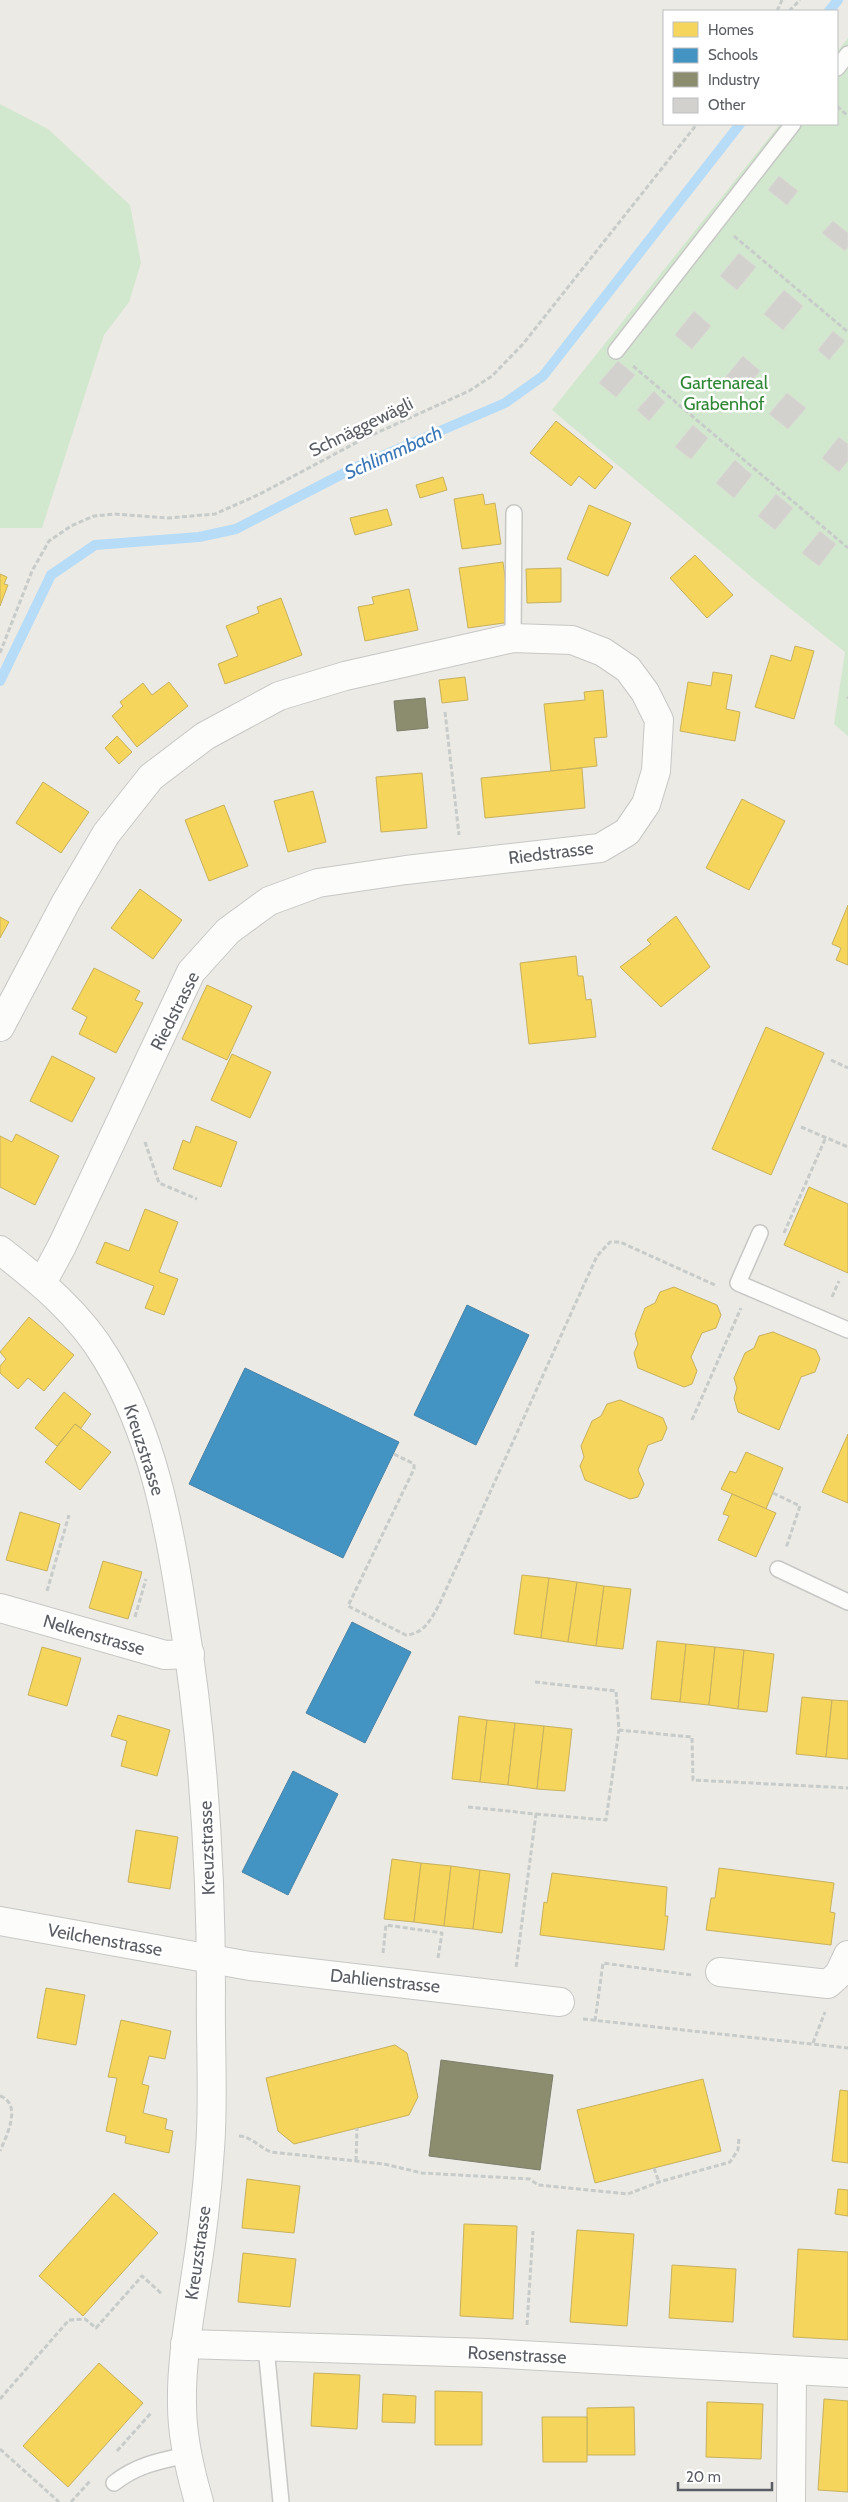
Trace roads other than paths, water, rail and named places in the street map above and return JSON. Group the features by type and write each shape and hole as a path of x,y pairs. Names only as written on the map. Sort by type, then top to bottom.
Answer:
{"street":[{"name":"Riedstrasse","path":"0,1027 66,902 106,834 150,777 205,736 279,696 345,676 513,638 572,640 603,652 628,669 645,692 659,720 656,771 646,804 627,832 600,848 462,863 318,883 269,901 228,931 191,972 62,1246 42,1283"},
{"name":"Kreuzstrasse","path":"0,1250 42,1283 75,1316 105,1356 131,1406 154,1472 174,1558 190,1654 206,1794 211,1959 211,2135 202,2236 185,2344 182,2405 187,2455 199,2502"},
{"name":"Nelkenstrasse","path":"0,1608 165,1655 190,1654"},
{"name":"Veilchenstrasse","path":"0,1921 211,1959"},
{"path":"720,1972 828,1984 839,1974 848,1955"},
{"name":"Dahlienstrasse","path":"211,1959 250,1966 512,1996 568,2010"},
{"name":"Rosenstrasse","path":"185,2344 526,2355 848,2373"},
{"path":"792,2370 792,2502"}],"lane":[{"path":"838,67 848,54"},
{"path":"616,351 716,220 792,125"},
{"path":"513,638 514,514"},
{"path":"760,1233 738,1283 848,1330"},
{"path":"778,1569 848,1602"},
{"path":"266,2347 281,2502"},
{"path":"114,2483 128,2472 146,2464 187,2455"}],"waterway":[{"name":"Schlimmbach","path":"830,10 838,0"},
{"name":"Schlimmbach","path":"0,681 51,575 95,545 199,537 236,529 354,468 505,403 543,376 739,125"}],"park label":[{"name":"Gartenareal Grabenhof","path":"724,393"}]}
